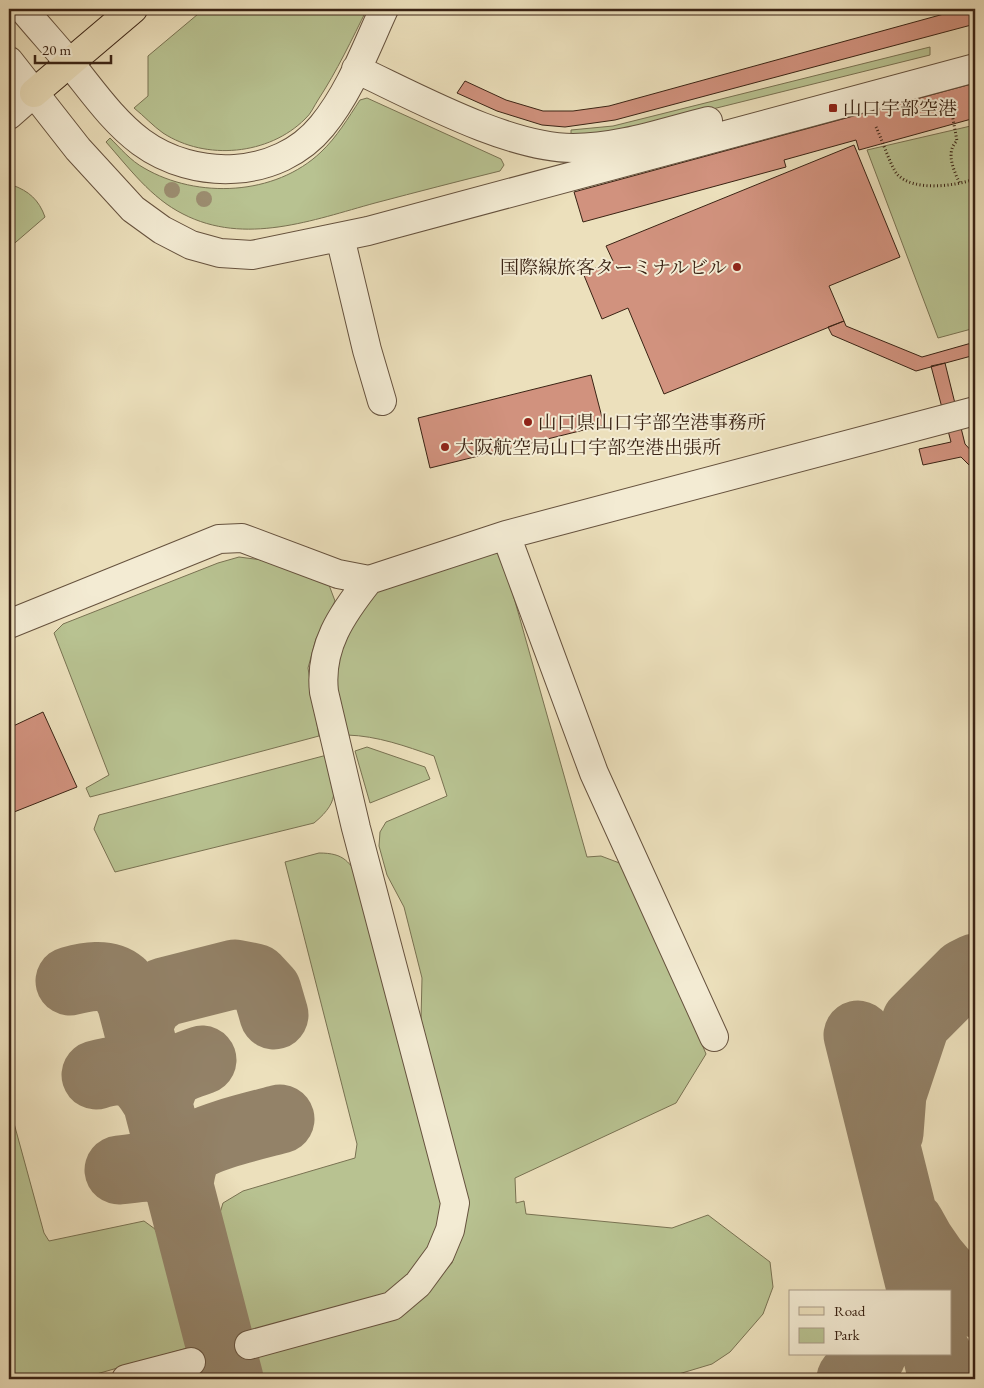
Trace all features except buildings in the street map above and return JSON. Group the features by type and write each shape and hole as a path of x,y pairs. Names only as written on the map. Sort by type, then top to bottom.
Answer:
{"main road":[{"path":"34,93 132,9"}],"street":[{"path":"23,9 70,63 111,115 140,141 160,155 184,164 206,169 236,170 262,164 283,156 304,144 322,127 337,106 384,9"},
{"path":"9,61 78,149 133,209 162,230 191,245 220,252 252,254 340,237 800,117 975,68"},
{"path":"356,69 481,126 548,146 574,148 615,144 749,111 800,117"},
{"path":"9,115 34,93"},
{"path":"340,237 367,350 382,401"},
{"path":"9,624 219,538 242,538 338,574 369,580 506,535 975,411"},
{"path":"506,535 594,772 714,1038"},
{"path":"249,1345 392,1306 418,1284 440,1254 450,1230 455,1203 356,828 324,692 322,673 327,650 344,612 369,580"},
{"path":"126,1379 191,1362"}],"path":[{"path":"951,108 957,141 951,155 960,184"},
{"path":"876,127 897,174 918,185 960,184 975,179"},
{"path":"975,277 973,283 975,287"}],"green space":[{"path":"204,9 367,9 332,78 305,119 290,131 256,147 237,150 217,150 198,148 180,142 163,133 134,108 148,96 148,56"},
{"path":"930,47 930,55 612,134 571,139 571,130 613,126"},
{"path":"367,98 501,159 504,165 500,171 303,222 255,229 230,228 207,223 183,214 171,207 141,182 106,142 110,138 139,165 165,178 188,185 211,188 235,188 259,185 302,167 321,152 337,134 360,100"},
{"path":"975,125 975,328 938,338 867,150"},
{"path":"12,185 33,197 45,217 9,248 9,187"},
{"path":"500,548 587,857 601,856 630,867 706,1054 676,1103 515,1178 516,1203 524,1201 526,1214 672,1228 708,1215 770,1262 773,1287 763,1314 730,1352 712,1364 662,1379 259,1379 252,1353 424,1295 452,1263 463,1230 457,1157 421,1020 422,978 404,907 387,875 379,846 380,832 386,822 447,796 434,756 381,739 347,735 333,695 338,651 368,598 400,577"},
{"path":"239,557 262,560 329,585 335,601 316,639 308,668 319,736 90,797 86,788 109,775 54,633 63,624 218,563"},
{"path":"367,747 425,767 430,779 370,803 355,751"},
{"path":"327,755 334,784 333,799 329,807 314,823 115,872 94,829 99,815"},
{"path":"319,853 328,853 341,857 350,864 362,882 442,1206 435,1237 419,1264 396,1288 364,1304 245,1336 219,1216 223,1203 243,1191 355,1158 357,1144 285,862"},
{"path":"9,1105 44,1233 49,1241 144,1221 155,1229 163,1246 191,1347 79,1379 9,1379"}],"taxiway":[{"path":"889,1133 892,1094 916,1022 965,973 975,968"},
{"path":"138,1024 148,1004 164,992 235,974 255,978 267,991 274,1015"},
{"path":"70,981 89,977 109,978 121,984 131,1001 229,1379"},
{"path":"858,1035 922,1290"},
{"path":"158,1103 164,1085 172,1074 177,1070 202,1060"},
{"path":"96,1075 118,1071 134,1074 146,1085 158,1103"},
{"path":"179,1183 182,1166 191,1150 197,1145 218,1136 280,1119"},
{"path":"119,1170 145,1167 158,1169 179,1183"},
{"path":"910,1224 923,1247 938,1267 955,1286 975,1303"},
{"path":"851,1379 870,1356"},
{"path":"937,1356 943,1379"}],"place":[{"name":"山口宇部空港","path":"833,108"},
{"name":"国際線旅客ターミナルビル","path":"737,267"},
{"name":"山口県山口宇部空港事務所","path":"528,422"},
{"name":"大阪航空局山口宇部空港出張所","path":"445,447"}]}
